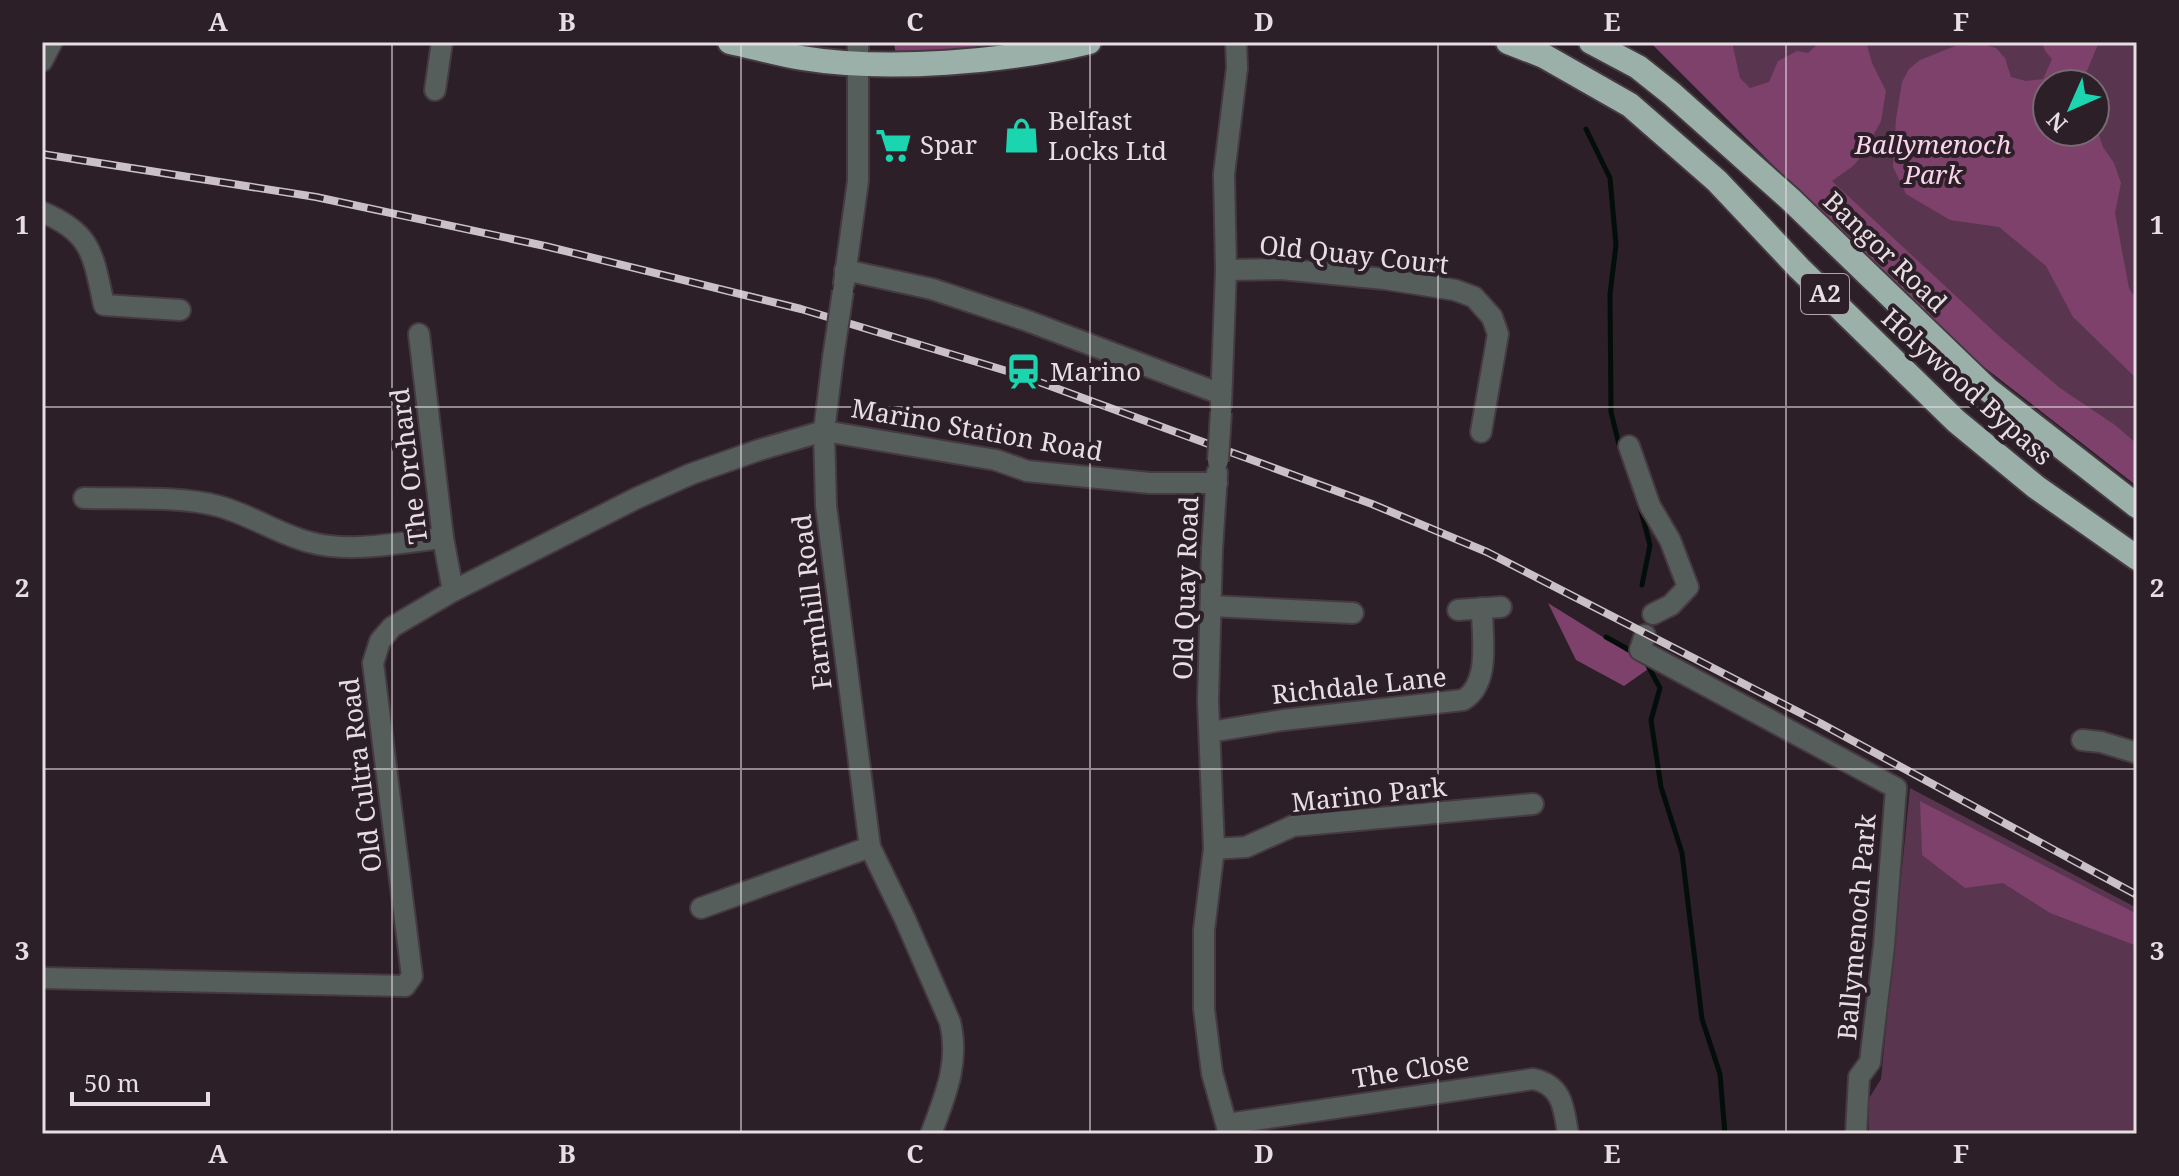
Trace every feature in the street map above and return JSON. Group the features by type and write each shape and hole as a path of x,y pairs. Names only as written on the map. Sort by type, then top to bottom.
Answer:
{"highway":[{"path":"730,42 804,58 879,52 962,61 1042,53 1089,42"},
{"name":"Holywood Bypass","path":"1508,42 1544,56 1630,105 1717,181 1799,268 1956,421 2036,487 2137,558"},
{"path":"1572,72 1590,42"},
{"name":"Bangor Road","path":"1590,42 1638,67 1672,94 1790,199 1987,389 2137,506"}],"street":[{"path":"42,61 52,42"},
{"path":"435,90 442,42"},
{"name":"Old Quay Road","path":"1228,1129 1212,1073 1204,1009 1204,930 1214,849 1208,701 1226,270 1224,174 1237,68 1236,42"},
{"name":"Farmhill Road","path":"858,52 858,181 824,431 826,506 870,847 905,919 950,1022 953,1036 952,1076 931,1134"},
{"path":"42,212 71,226 92,251 104,305 180,310"},
{"name":"Old Quay Court","path":"1226,270 1281,269 1385,279 1455,290 1474,297 1492,317 1498,334 1481,432"},
{"path":"844,280 945,294 1025,320 1221,403"},
{"name":"The Orchard","path":"419,334 443,538 453,591"},
{"name":"Marino Station Road","path":"824,431 996,460 1027,471 1150,483 1217,483"},
{"name":"Old Cultra Road","path":"42,978 405,986 412,976 373,663 380,641 392,627 453,591 637,498 691,474 824,431"},
{"path":"1629,446 1650,506 1670,540 1688,587 1671,605 1653,614"},
{"path":"84,498 193,502 219,506 295,538 325,546 443,538"},
{"path":"1211,606 1353,613"},
{"name":"Richdale Lane","path":"1210,732 1261,722 1463,700 1474,693 1481,679 1492,608 1458,610"},
{"name":"Ballymenoch Park","path":"1645,635 1640,650 1896,788 1884,946 1870,1062 1859,1077 1856,1134"},
{"path":"2096,735 2137,753"},
{"name":"Marino Park","path":"1214,849 1246,847 1293,826 1533,804"},
{"path":"701,908 870,847"},
{"name":"The Close","path":"1228,1129 1533,1079 1548,1084 1558,1093 1564,1106 1568,1134"}],"green space":[{"path":"894,42 1018,42 896,56"},
{"name":"Ballymenoch Park","path":"1650,42 2137,42 2137,486 1979,363 1888,280"},
{"path":"1650,42 1732,42 1740,78 1750,88 1769,82 1778,61 1797,51 1808,53 1820,42 1866,42 1886,91 1881,121 1864,153 1853,166 1832,181 2001,338 2060,388 2115,425 2137,444 2137,486 1979,363 1888,280"},
{"path":"2042,42 2099,42 2088,68 2048,68 2052,59"},
{"path":"1982,44 1996,48 2005,58 2011,77 2031,80 2031,148 2104,148 2114,163 2121,183 2115,213 2129,288 2137,300 2137,379 2073,317 2046,266 1999,227 1950,220 1906,194 1893,167 1902,82 1909,69 1920,60 1955,46"},
{"path":"1548,603 1651,667 1624,686 1576,660"},
{"path":"1910,788 2137,908 2137,1134 1869,1134 1868,1100 1881,1079"},
{"path":"1920,801 2137,914 2137,946 2050,913 2003,883 1965,888 1922,855"}],"waterway":[{"path":"1586,129 1610,178 1616,245 1610,294 1611,412 1620,449"},
{"path":"1640,507 1650,545 1642,585"},
{"path":"1606,637 1633,652"},
{"path":"1647,664 1660,688 1651,720 1661,787 1682,853 1702,1019 1720,1074 1725,1134"}],"railway":[{"path":"42,154 316,197 545,246 801,309 1020,375 1372,504 1487,552 1820,723 2137,895"}],"place":[{"name":"Belfast Locks Ltd","path":"1022,136"},
{"name":"Spar","path":"894,145"},
{"name":"Marino","path":"1024,372"}]}
